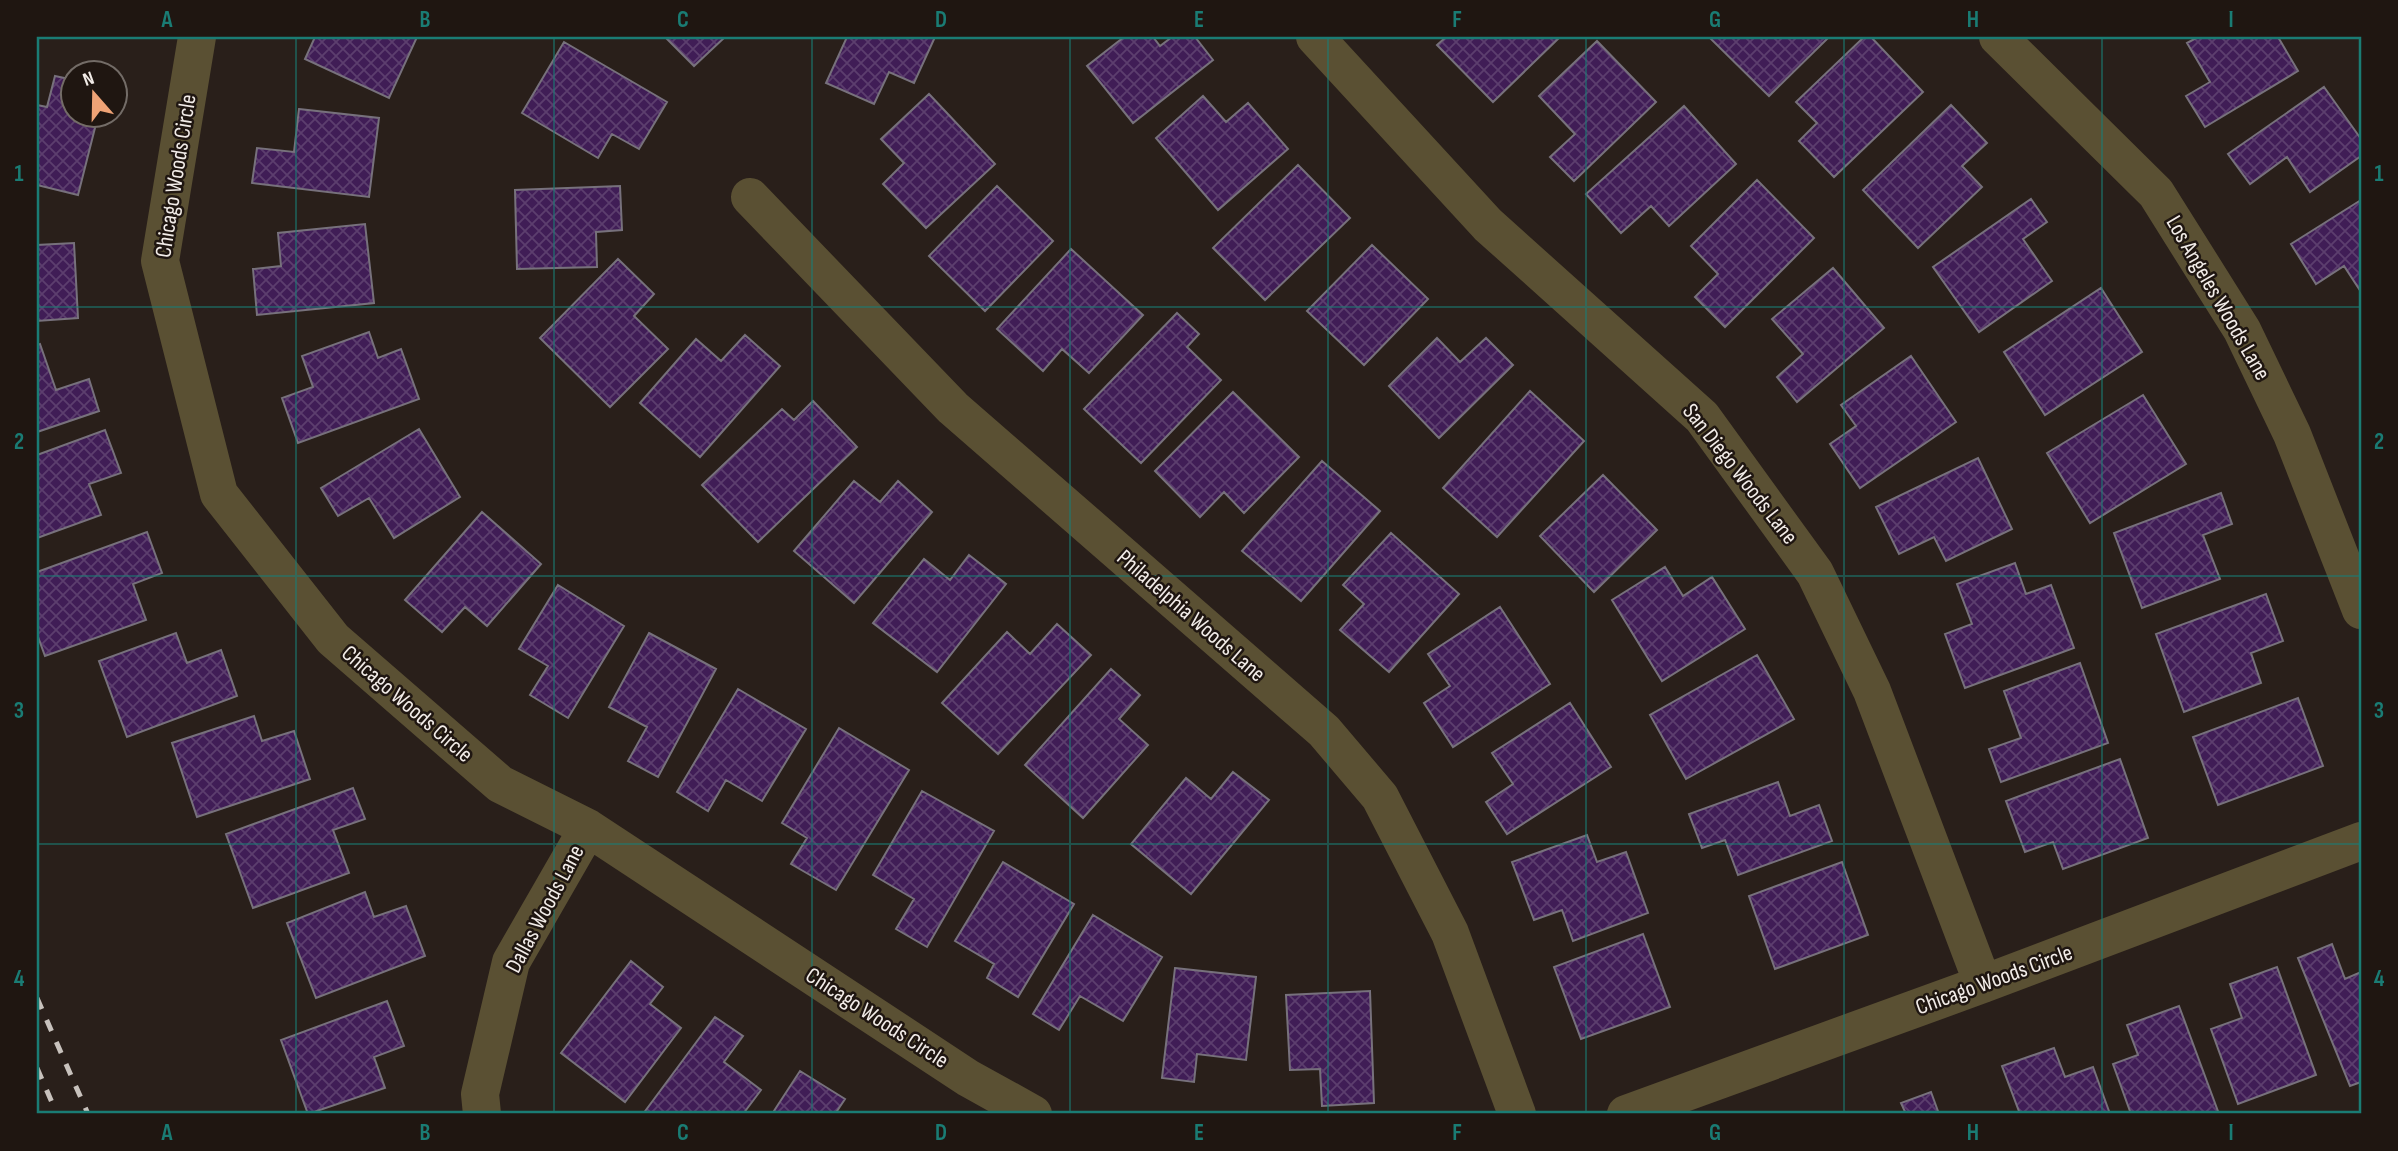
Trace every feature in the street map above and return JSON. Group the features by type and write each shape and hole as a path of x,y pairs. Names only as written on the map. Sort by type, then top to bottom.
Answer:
{"street":[{"name":"Chicago Woods Circle","path":"197,37 160,261 219,494 333,639 500,784 588,828 968,1078 1033,1114"},
{"name":"San Diego Woods Lane","path":"1315,37 1488,225 1702,417 1815,573 1872,691 1983,984"},
{"name":"Los Angeles Woods Lane","path":"1998,37 2156,192 2242,330 2292,434 2361,610"},
{"name":"Philadelphia Woods Lane","path":"750,197 953,408 1324,732 1380,797 1450,933 1517,1114"},
{"name":"Dallas Woods Lane","path":"482,1114 480,1094 511,962 588,828"},
{"name":"Chicago Woods Circle","path":"1626,1114 1983,984 2361,841"}],"building":[{"path":"315,37 417,37 389,98 305,59"},
{"path":"665,37 725,37 694,66"},
{"path":"847,37 935,37 914,83 889,72 874,104 826,83"},
{"path":"1124,37 1153,37 1160,46 1172,37 1195,37 1213,60 1133,123 1087,66"},
{"path":"1446,37 1560,37 1493,102 1437,45"},
{"path":"1864,37 1871,37 1923,92 1834,177 1799,141 1817,123 1796,102"},
{"path":"2198,37 2278,37 2298,71 2205,127 2186,96 2210,82 2187,43"},
{"path":"1711,39 1827,39 1769,96"},
{"path":"1597,41 1656,102 1574,181 1550,157 1575,134 1539,96"},
{"path":"564,42 667,102 639,149 612,134 598,158 522,113"},
{"path":"55,76 60,77 60,130 94,130 78,195 37,185 37,105 47,107"},
{"path":"2324,87 2361,139 2361,156 2310,192 2287,157 2250,184 2228,154"},
{"path":"929,94 995,164 926,228 883,184 904,163 881,139"},
{"path":"1203,96 1226,122 1248,103 1288,149 1218,210 1156,138"},
{"path":"1951,105 1987,143 1962,166 1982,187 1918,248 1863,190"},
{"path":"1684,106 1736,164 1669,226 1651,206 1621,233 1586,194"},
{"path":"299,109 379,118 369,197 252,183 257,148 294,152"},
{"path":"1298,165 1350,218 1265,300 1213,248"},
{"path":"1757,180 1814,238 1725,327 1695,297 1718,274 1691,246"},
{"path":"620,186 622,230 596,232 597,267 517,269 515,190"},
{"path":"997,186 1053,241 985,311 929,256"},
{"path":"2031,199 2047,222 2023,239 2052,281 1979,332 1933,267"},
{"path":"2361,200 2361,292 2344,266 2316,284 2291,244"},
{"path":"365,224 374,303 257,315 253,269 281,266 278,233"},
{"path":"74,243 78,318 37,321 37,245"},
{"path":"1372,245 1428,299 1364,365 1307,311"},
{"path":"1071,249 1143,315 1089,373 1062,349 1043,371 997,329"},
{"path":"618,259 654,294 634,316 668,349 610,407 540,338"},
{"path":"1833,268 1884,328 1797,402 1777,377 1803,354 1772,319"},
{"path":"2101,288 2142,352 2045,415 2004,352"},
{"path":"1177,313 1199,334 1187,347 1221,380 1141,463 1084,409"},
{"path":"369,332 378,358 401,349 419,399 298,443 282,398 313,387 302,356"},
{"path":"745,335 780,366 700,457 640,403 696,339 721,361"},
{"path":"1437,338 1460,362 1486,338 1513,365 1439,438 1389,386"},
{"path":"40,344 56,390 89,379 99,411 37,432 37,345"},
{"path":"1911,356 1956,422 1860,488 1830,444 1856,426 1841,405"},
{"path":"1530,391 1584,441 1497,537 1443,488"},
{"path":"1233,392 1299,457 1244,513 1224,492 1200,517 1155,471"},
{"path":"2143,395 2186,464 2090,523 2047,453"},
{"path":"813,401 857,447 758,542 702,485 782,409 794,420"},
{"path":"419,429 460,497 394,538 369,498 338,516 321,488"},
{"path":"105,430 121,473 89,484 101,515 37,538 37,455"},
{"path":"1978,458 2012,529 1946,561 1934,537 1899,554 1876,507"},
{"path":"1322,461 1380,511 1301,601 1242,551"},
{"path":"1603,475 1657,530 1594,592 1540,536"},
{"path":"854,481 880,502 898,481 932,512 854,603 794,551"},
{"path":"2221,493 2232,524 2203,535 2220,579 2142,608 2114,533"},
{"path":"482,512 541,564 487,626 465,607 442,632 405,600"},
{"path":"147,532 162,573 133,584 146,620 45,656 37,634 37,572"},
{"path":"1391,533 1459,594 1389,672 1340,630 1364,604 1343,585"},
{"path":"969,555 1006,584 937,672 873,623 924,559 950,580"},
{"path":"2015,563 2026,594 2051,585 2074,648 1965,688 1945,634 1972,624 1957,584"},
{"path":"1665,567 1683,596 1712,577 1745,629 1662,681 1612,600"},
{"path":"558,585 624,626 568,718 530,695 548,666 519,649"},
{"path":"2266,594 2283,641 2251,653 2261,683 2184,712 2156,634"},
{"path":"1500,607 1550,684 1453,747 1424,703 1450,686 1428,654"},
{"path":"1057,624 1091,655 998,754 942,703 1007,632 1030,654"},
{"path":"176,633 187,663 221,650 237,696 127,737 99,661"},
{"path":"649,633 716,669 658,777 628,761 647,727 609,707"},
{"path":"1757,655 1794,719 1686,779 1650,715"},
{"path":"2080,663 2108,743 2001,782 1989,749 2021,738 2004,691"},
{"path":"1111,669 1140,695 1119,719 1148,745 1083,818 1025,765"},
{"path":"738,689 806,729 762,801 726,780 708,811 677,792"},
{"path":"2298,698 2323,766 2218,805 2193,737"},
{"path":"1570,703 1611,767 1507,834 1486,802 1513,784 1492,753"},
{"path":"254,716 262,741 294,731 310,779 197,817 172,743"},
{"path":"839,728 909,770 836,890 791,864 807,838 782,823"},
{"path":"2120,759 2148,838 2063,869 2053,842 2025,852 2006,801"},
{"path":"1233,772 1269,800 1191,894 1131,844 1186,778 1211,799"},
{"path":"1778,782 1790,816 1819,805 1832,841 1738,875 1725,840 1702,848 1689,814"},
{"path":"353,788 365,819 333,830 349,873 253,908 226,834"},
{"path":"922,791 994,831 927,947 896,929 914,899 873,875"},
{"path":"1587,835 1597,862 1626,852 1648,913 1573,941 1562,910 1534,920 1512,862"},
{"path":"1003,862 1074,904 1018,997 987,978 994,964 955,941"},
{"path":"1842,862 1868,935 1775,969 1749,896"},
{"path":"365,892 374,917 406,906 425,956 316,998 287,923"},
{"path":"1093,915 1162,957 1123,1021 1080,996 1059,1030 1033,1014"},
{"path":"1643,934 1670,1007 1581,1039 1554,967"},
{"path":"2332,944 2345,979 2361,972 2361,1082 2350,1086 2298,958"},
{"path":"631,961 663,987 650,1004 681,1028 625,1102 561,1053"},
{"path":"2277,967 2316,1075 2238,1104 2211,1029 2242,1018 2230,984"},
{"path":"1175,968 1256,977 1246,1060 1197,1054 1194,1082 1162,1078"},
{"path":"1370,991 1374,1103 1322,1106 1320,1069 1290,1070 1286,995"},
{"path":"387,1001 404,1046 374,1057 385,1088 308,1114 281,1040"},
{"path":"2179,1006 2219,1114 2131,1114 2113,1064 2138,1055 2127,1025"},
{"path":"715,1017 743,1036 724,1062 761,1090 743,1114 643,1114"},
{"path":"2054,1048 2065,1077 2093,1067 2110,1114 2020,1114 2002,1066"},
{"path":"800,1071 845,1099 835,1114 772,1114"},
{"path":"1931,1092 1939,1114 1906,1114 1901,1103"}],"railway":[{"path":"37,998 88,1114"},
{"path":"37,1068 57,1114"}]}
